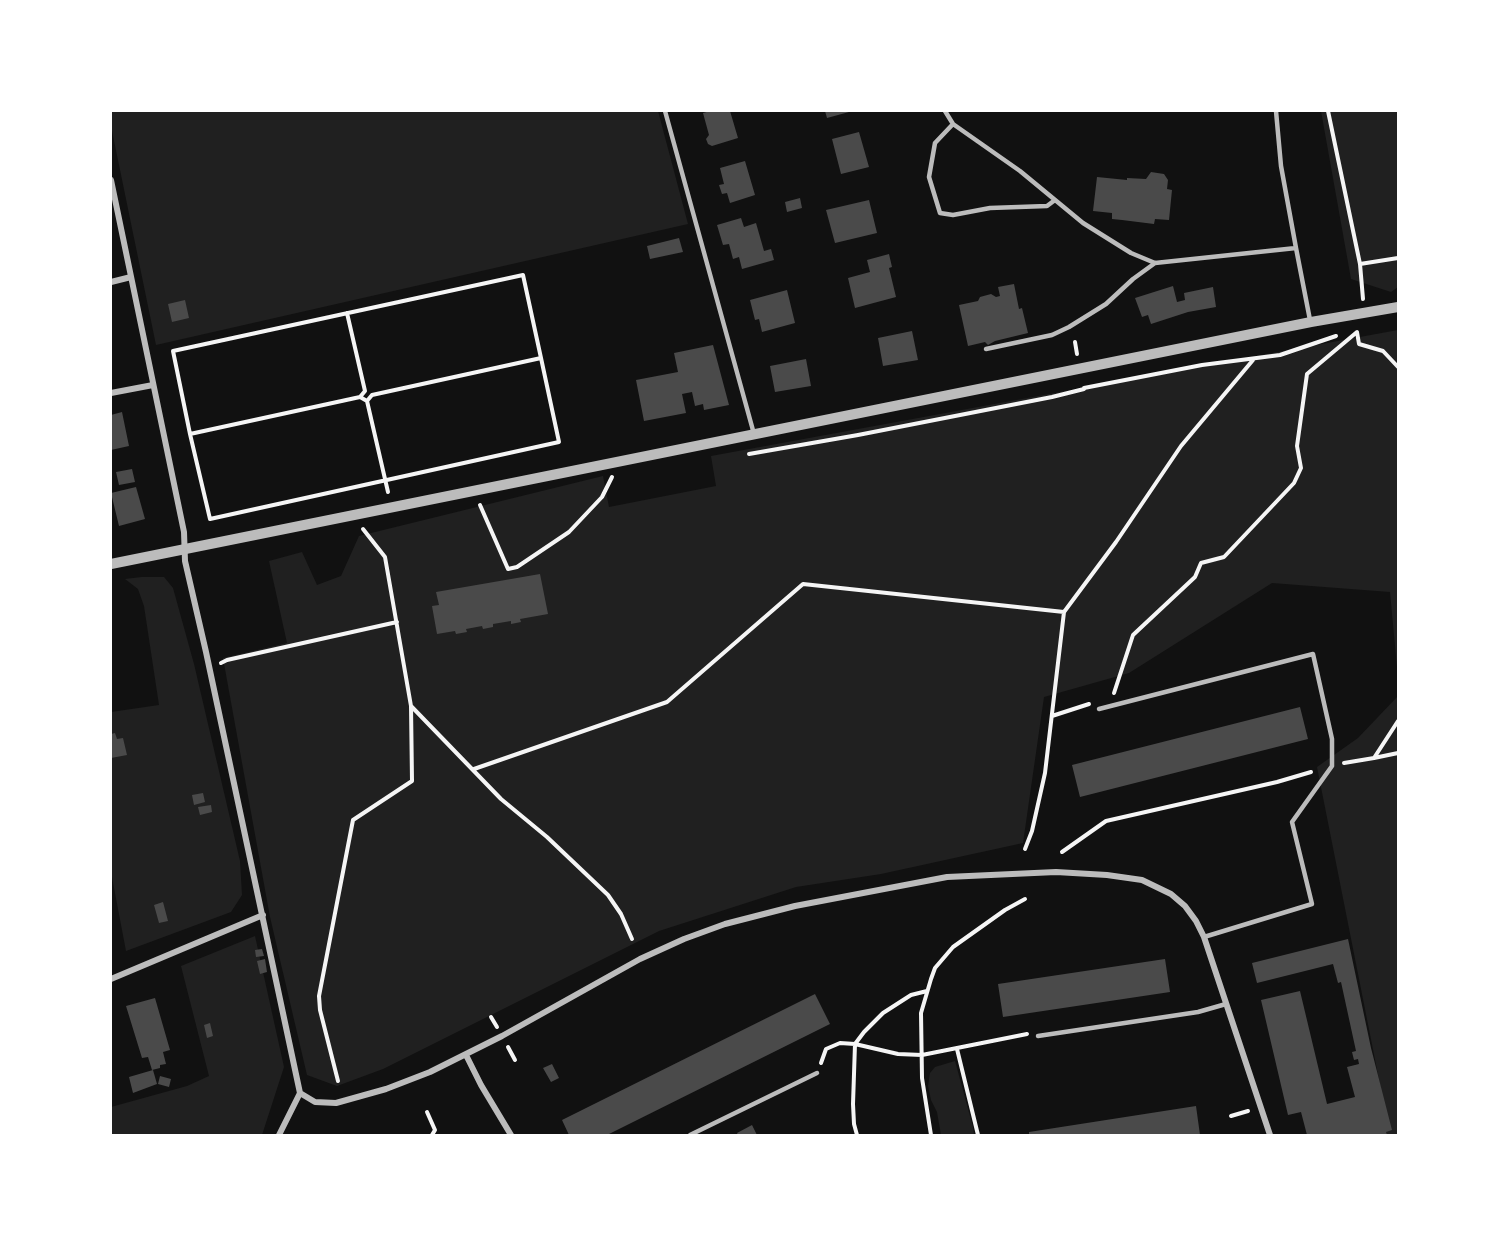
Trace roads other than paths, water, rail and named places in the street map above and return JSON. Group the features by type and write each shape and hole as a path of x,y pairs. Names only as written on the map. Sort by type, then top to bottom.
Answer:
{"street":[{"path":"111,180 184,532 185,561 300,1093 279,1135"},
{"path":"111,282 131,277"},
{"path":"111,564 1311,322 1398,307"},
{"path":"111,393 153,385"},
{"path":"300,1093 323,1104 344,1101 408,1081 466,1055 626,966 662,948 707,930 795,906 947,877 1056,872 1142,880 1171,894 1185,906 1204,937 1270,1135"},
{"path":"111,979 263,915"},
{"path":"466,1055 511,1135"}],"lane":[{"path":"665,111 754,434"},
{"path":"945,111 953,124 1020,171 1083,223 1131,253 1155,263 1296,248"},
{"path":"1276,111 1281,166 1311,322"},
{"path":"953,124 935,143 928,177 940,213 953,215 990,208 1047,206 1055,200"},
{"path":"986,348 1052,335 1069,327 1106,304 1133,279 1155,263"},
{"path":"1099,709 1313,654 1332,739 1332,766 1292,822 1312,904 1204,937"},
{"path":"1038,1036 1198,1012 1226,1004"},
{"path":"690,1135 817,1073"}]}
